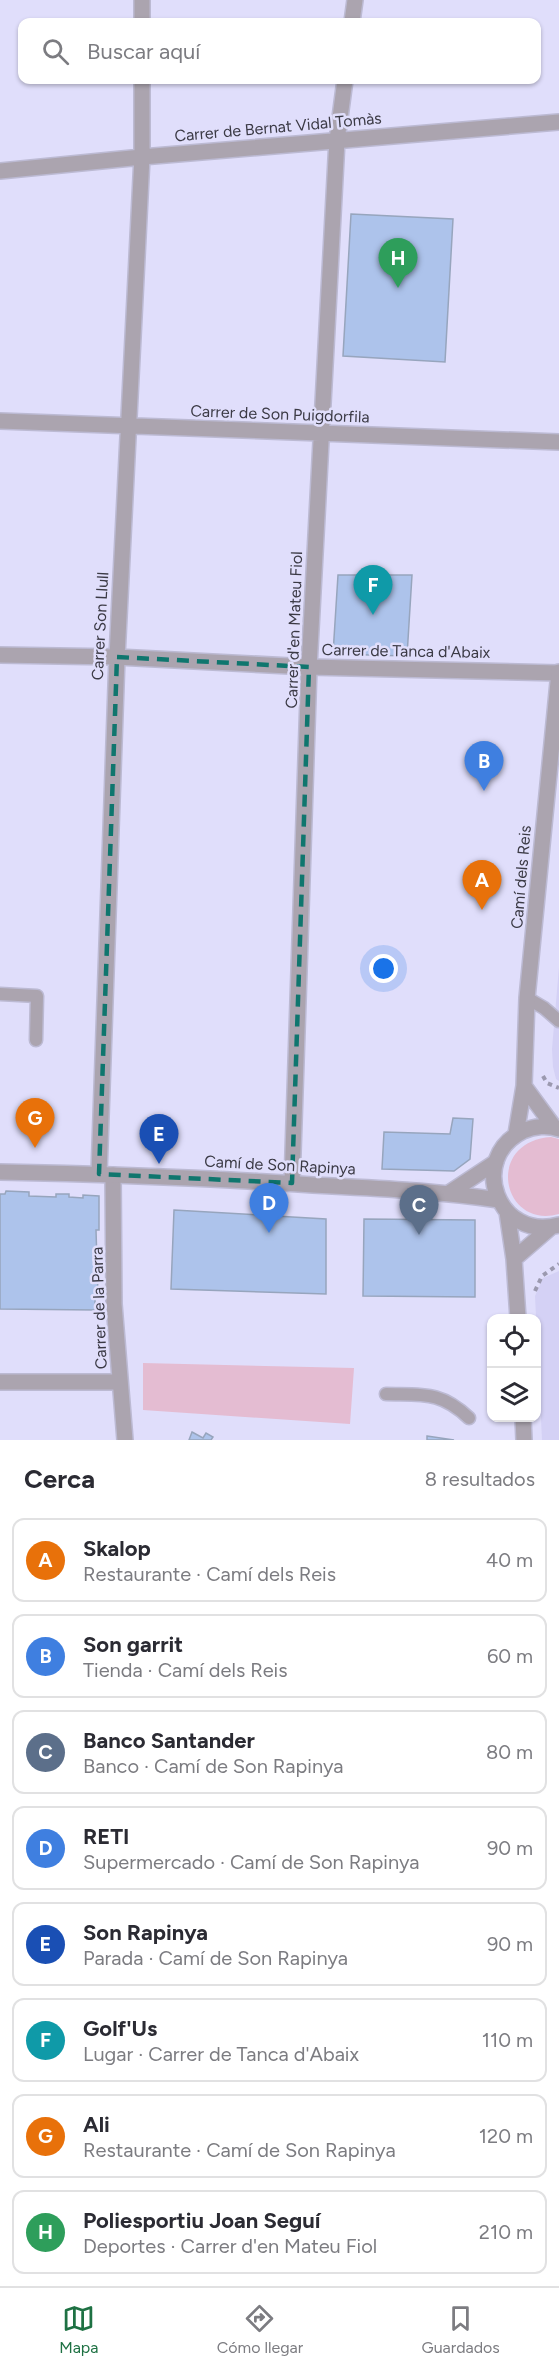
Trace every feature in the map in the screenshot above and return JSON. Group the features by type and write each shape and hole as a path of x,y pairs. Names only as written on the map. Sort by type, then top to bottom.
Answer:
{"street":[{"path":"142,0 142,18"},
{"path":"353,18 355,0"},
{"name":"Carrer Son Llull","path":"106,1174 117,657 142,157 142,84"},
{"name":"Carrer d'en Mateu Fiol","path":"292,1183 309,667 337,140 344,84"},
{"name":"Carrer de Bernat Vidal Tomàs","path":"0,171 559,122"},
{"name":"Carrer de Son Puigdorfila","path":"0,422 559,442"},
{"name":"Carrer de Tanca d'Abaix","path":"0,655 117,657 309,667 559,672"},
{"name":"Camí dels Reis","path":"516,1134 524,1086 527,998 559,672"},
{"path":"524,1086 556,1128"},
{"path":"518,1314 514,1259 503,1206 494,1187 496,1162 504,1146 516,1134 528,1129 556,1128"},
{"path":"449,1193 496,1162"},
{"name":"Camí de Son Rapinya","path":"0,1172 106,1174 449,1193 503,1206"},
{"name":"Carrer de la Parra","path":"106,1174 125,1440"},
{"path":"503,1206 518,1220 534,1227 555,1226"},
{"path":"514,1259 555,1226"},
{"path":"0,1382 120,1382"},
{"path":"523,1422 524,1440"}],"lane":[{"path":"0,994 37,996 36,1040"},
{"path":"527,998 544,1008 559,1021"},
{"path":"386,1394 441,1398 452,1403 469,1418"}],"path":[{"path":"533,1298 542,1276 559,1264"}],"highlighted area":[{"path":"117,657 309,667 292,1183 99,1174"}],"shaded area":[{"path":"559,967 559,1081 556,1079 553,1067 552,1049"},
{"path":"551,1137 559,1139 559,1214 540,1215 524,1209 514,1198 509,1183 509,1168 516,1153 530,1142"},
{"path":"559,1271 559,1440 542,1440 541,1314 536,1314 535,1296 543,1278"},
{"path":"143,1363 354,1368 350,1424 143,1410"}],"building":[{"path":"351,214 453,219 445,362 343,356"},
{"path":"338,575 412,575 407,656 333,654"},
{"path":"453,1118 473,1119 470,1159 454,1171 382,1169 384,1132 450,1134"},
{"path":"6,1191 29,1192 29,1196 56,1197 56,1194 69,1194 69,1197 83,1198 83,1195 99,1196 99,1230 96,1230 98,1295 95,1295 95,1310 0,1309 0,1194 5,1194"},
{"path":"174,1210 326,1219 326,1294 171,1289"},
{"path":"364,1219 475,1220 475,1297 363,1296"},
{"path":"192,1432 203,1438 206,1433 213,1437 211,1440 189,1440"},
{"path":"427,1436 454,1440 427,1440"}],"place":[{"name":"Poliesportiu Joan Seguí","path":"398,288"},
{"name":"Golf'Us","path":"373,615"},
{"name":"Son garrit","path":"484,791"},
{"name":"Skalop","path":"482,910"},
{"name":"Ali","path":"35,1148"},
{"name":"Son Rapinya","path":"159,1164"},
{"name":"RETI","path":"269,1233"},
{"name":"Banco Santander","path":"419,1235"}]}
